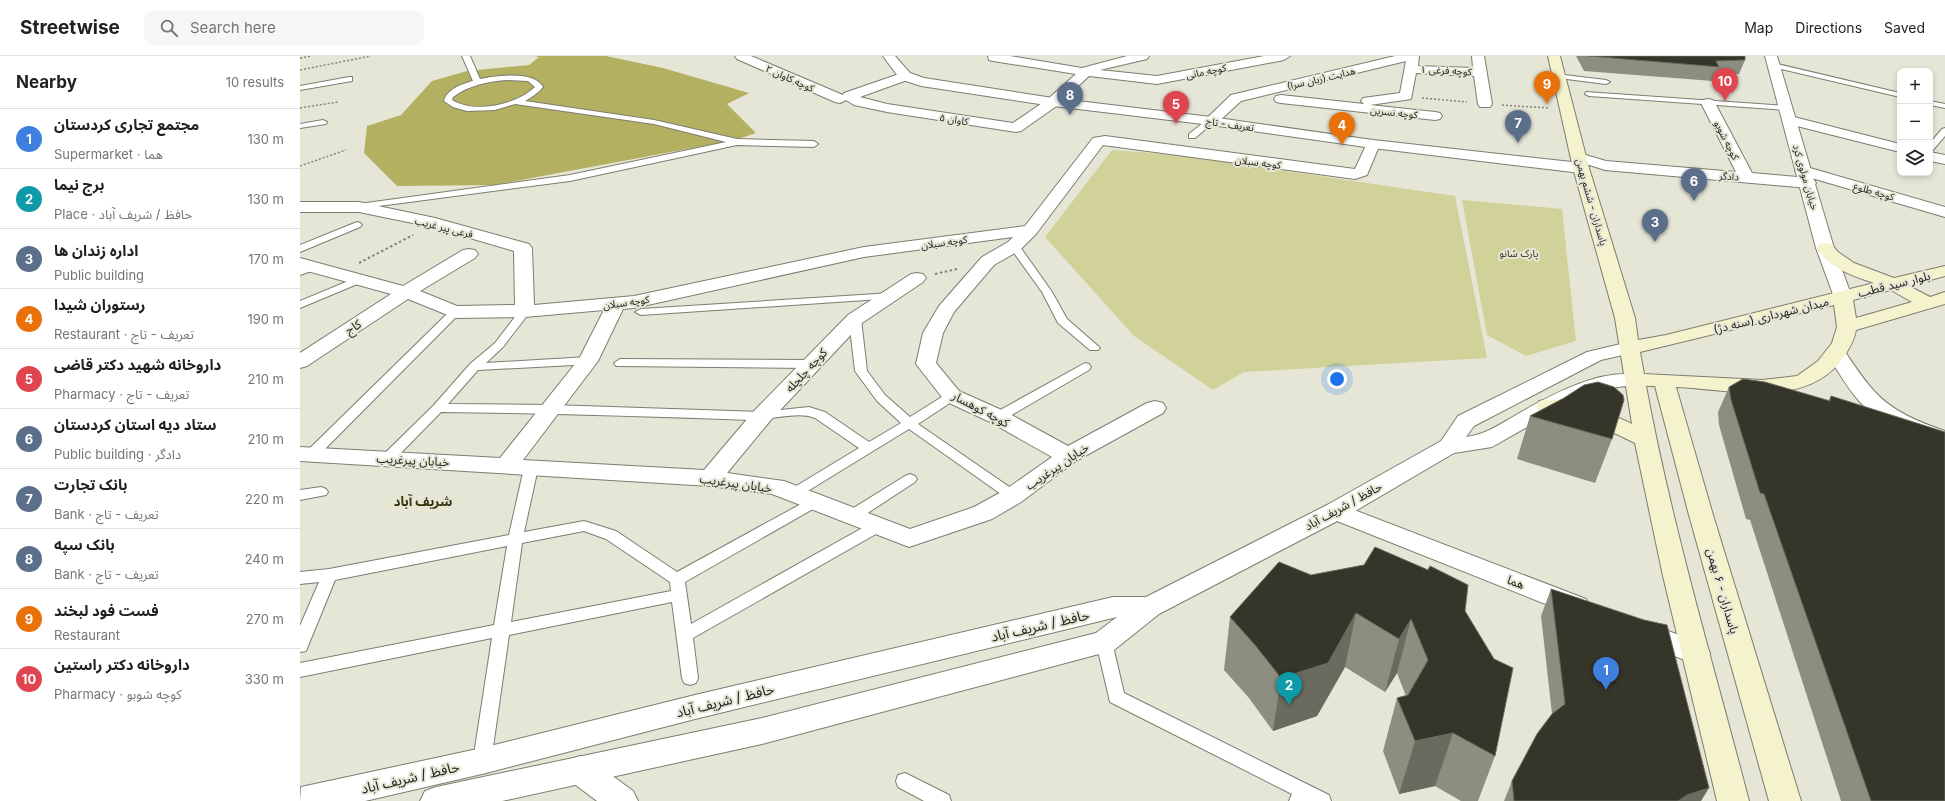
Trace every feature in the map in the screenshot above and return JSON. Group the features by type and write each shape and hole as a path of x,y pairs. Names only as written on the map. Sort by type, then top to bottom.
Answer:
{"main road":[{"name":"پاسداران - ششم بهمن","path":"1554,56 1580,163 1625,318 1629,348"},
{"path":"1825,248 1834,259 1844,266 1936,301"},
{"name":"بلوار سید قطب","path":"1843,297 1945,271"},
{"name":"میدان شهرداری (سنه دژ)","path":"1629,348 1666,342 1843,297 1847,327"},
{"path":"1634,380 1664,380 1741,385 1783,385 1805,380 1821,371 1836,353 1847,327 1936,301"},
{"path":"1629,348 1645,439 1733,801"},
{"name":"پاسداران - ۶ بهمن","path":"1664,380 1701,515 1785,801"},
{"path":"1547,406 1585,413 1612,423 1645,439"}],"street":[{"name":"کوچه کاوان ۲","path":"741,56 844,98"},
{"path":"844,98 905,76 889,56"},
{"path":"1072,56 1087,70 1143,56"},
{"name":"کوچه مانی","path":"992,57 1152,80 1254,59 1284,56"},
{"path":"1478,56 1486,104"},
{"path":"1254,59 1299,82"},
{"path":"1340,106 1406,96 1412,60"},
{"name":"کوچه فرغی ۱","path":"1412,60 1480,72"},
{"name":"هدایت (زبان سرا)","path":"1211,121 1232,100 1299,82 1412,60"},
{"name":"خیابان مولوی کرد","path":"1772,60 1825,248 1843,297"},
{"name":"کاوان ۵","path":"844,98 887,108 1016,128 1054,102 1087,70"},
{"name":"تعریف - تاج","path":"905,76 921,82 1054,102 1211,121 1373,144 1580,163"},
{"name":"کوچه نسرین","path":"1281,99 1435,116"},
{"name":"کوچه شوبو","path":"1708,103 1746,177"},
{"path":"1788,114 1897,147"},
{"name":"کوچه سبلان","path":"304,267 406,292 455,312 525,312 634,302 864,252 1030,230 1098,141 1105,140 1176,151 1355,174 1362,172 1373,144"},
{"path":"1933,157 1945,160"},
{"name":"دادگر","path":"1580,163 1746,177 1806,177"},
{"name":"کوچه طلوع","path":"1806,177 1945,212"},
{"name":"فرعی پیر غریب","path":"300,207 359,207 435,223 523,248 525,312"},
{"path":"988,261 1014,246 1030,230"},
{"name":"کاج","path":"300,362 406,292 469,254"},
{"name":"کوچه کوهسار","path":"988,261 946,310 933,333 926,364 952,396 998,417 1068,456"},
{"name":"کوچه چلچله","path":"710,478 762,416 854,319 892,296 917,278"},
{"path":"507,466 588,361 616,304"},
{"name":"حافظ / شریف آباد","path":"1449,446 1466,421 1594,356 1629,348"},
{"path":"1836,353 1859,387 1878,408 1919,430 1945,439"},
{"name":"حافظ / شریف آباد","path":"436,801 762,731 1104,642 1150,607 1336,511 1449,446 1484,442 1547,406 1598,384 1634,380"},
{"path":"1741,385 1794,403"},
{"name":"خیابان پیرغریب","path":"306,454 710,478 776,487 909,538 984,512 1013,496 1068,456 1155,408"},
{"path":"1877,431 1945,453"},
{"name":"هما","path":"1336,511 1595,614"},
{"name":"حافظ / شریف آباد","path":"301,801 482,760 703,705 1113,607 1150,607"},
{"path":"1625,625 1696,653"},
{"path":"580,770 622,801"}],"lane":[{"path":"466,56 477,82"},
{"path":"1772,60 1897,94"},
{"path":"1559,76 1606,82"},
{"path":"513,78 530,79 537,83 539,87 535,92 515,102 486,108 472,108 452,105 448,101 449,96 455,91 477,82 513,78"},
{"path":"300,88 349,79"},
{"path":"1589,94 1708,103 1788,114"},
{"path":"515,102 654,122 737,142 814,144"},
{"path":"1933,104 1945,106"},
{"path":"1192,136 1211,121"},
{"path":"300,126 323,122"},
{"path":"1933,145 1945,131"},
{"path":"359,207 570,178 737,142"},
{"path":"300,249 357,225"},
{"path":"1014,246 1047,292 1062,321 1094,348"},
{"path":"300,306 358,280"},
{"path":"641,312 892,296"},
{"path":"306,454 455,312"},
{"path":"387,459 438,408 474,367 499,345 525,312"},
{"path":"854,319 861,371 881,398 910,424 1013,496"},
{"path":"474,367 588,361"},
{"path":"620,363 810,364"},
{"path":"998,417 1085,367"},
{"path":"793,494 910,424 952,396"},
{"path":"438,408 551,409 762,416 809,410 820,415 868,448"},
{"path":"482,760 515,540 531,468"},
{"path":"852,516 910,479"},
{"path":"300,495 320,492"},
{"path":"677,579 814,502"},
{"path":"300,578 329,575 584,526 611,535 677,579 690,678"},
{"path":"685,635 878,526"},
{"path":"300,646 329,575"},
{"path":"300,670 679,595"},
{"path":"1104,642 1116,697 1301,796 1322,801"},
{"path":"905,781 942,801"}],"path":[{"path":"300,58 312,56"},
{"path":"300,70 371,56"},
{"path":"300,108 338,102"},
{"path":"300,166 346,150"},
{"path":"337,274 435,223"},
{"path":"917,278 988,261"}],"green space":[{"path":"1112,150 1176,155 1455,196 1487,358 1244,372 1213,390 1134,336 1045,237"},
{"name":"پارک شانو","path":"1462,200 1562,209 1576,341 1526,356 1487,335"}],"shaded area":[{"path":"534,56 606,56 663,68 749,93 727,104 756,133 735,140 494,185 397,186 364,153 367,126 401,115 432,81 467,71 529,65 539,57"}],"building":[{"path":"1588,56 1745,56 1745,60 1716,61 1719,67"},
{"path":"1743,379 1765,382 1830,401 1831,396 1945,432 1945,801 1871,801 1764,494 1760,493 1731,400 1729,387"},
{"path":"1598,382 1614,387 1623,395 1624,400 1612,439 1530,416 1564,398 1584,385"},
{"path":"1375,547 1428,570 1430,566 1468,585 1465,611 1494,659 1513,668 1495,756 1453,733 1415,741 1397,698 1408,695 1428,660 1411,619 1399,639 1356,613 1328,663 1281,678 1255,645 1230,617 1279,562 1311,575 1364,565"},
{"path":"1551,589 1644,620 1667,625 1709,788 1687,795 1678,801 1514,801 1512,781 1537,734 1552,714 1565,704"}],"place":[{"name":"داروخانه دکتر راستین","path":"1725,101"},
{"name":"فست فود لبخند","path":"1547,104"},
{"name":"بانک سپه","path":"1070,115"},
{"name":"داروخانه شهید دکتر قاضی","path":"1176,124"},
{"name":"بانک تجارت","path":"1518,143"},
{"name":"رستوران شیدا","path":"1342,145"},
{"name":"ستاد دیه استان کردستان","path":"1694,201"},
{"name":"اداره زندان ها","path":"1655,242"},
{"name":"مجتمع تجاری کردستان","path":"1606,690"},
{"name":"برج نیما","path":"1289,705"}],"district":[{"name":"شریف آباد","path":"423,501"}]}
